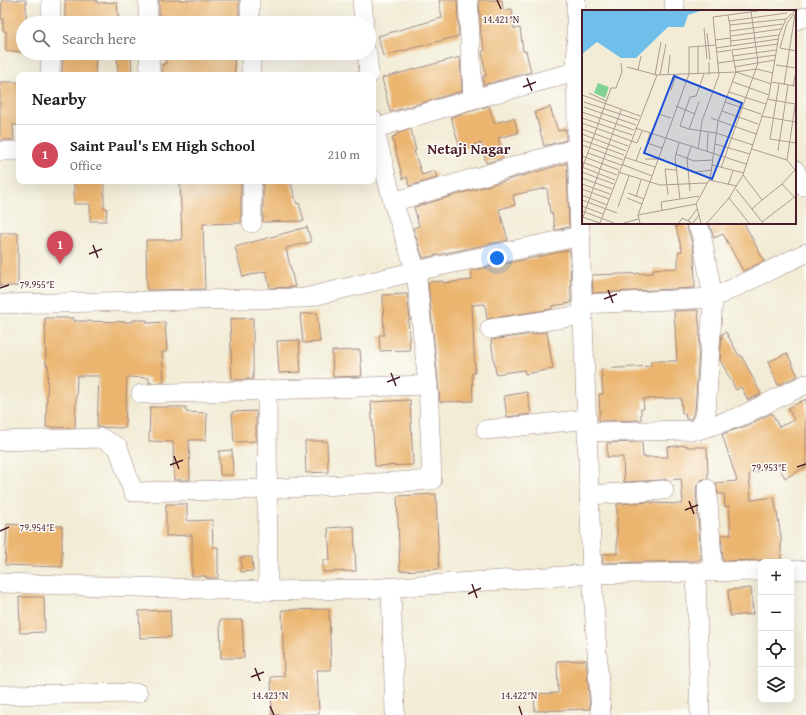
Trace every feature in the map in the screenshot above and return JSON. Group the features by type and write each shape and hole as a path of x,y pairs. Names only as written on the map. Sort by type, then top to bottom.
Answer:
{"street":[{"path":"51,0 51,16"},
{"path":"148,0 148,16"},
{"path":"250,0 250,16"},
{"path":"362,0 363,16"},
{"path":"468,0 473,99"},
{"path":"576,0 580,71 577,148 581,190 583,310 592,574 601,715"},
{"path":"674,0 675,10"},
{"path":"796,20 806,17"},
{"path":"50,72 51,60"},
{"path":"149,60 150,72"},
{"path":"251,60 251,72"},
{"path":"368,60 369,72"},
{"path":"376,125 580,71"},
{"path":"0,441 101,438 118,447 133,492 267,489 432,480 428,385 416,271 393,202 376,137"},
{"path":"393,202 577,148"},
{"path":"0,151 16,151"},
{"path":"252,184 252,223"},
{"path":"697,224 701,232 713,298 706,412 698,430"},
{"path":"0,304 305,298 416,271 581,236"},
{"path":"490,329 583,310 713,298 806,253"},
{"path":"486,430 587,426 698,430 739,417 806,384"},
{"path":"141,394 428,385"},
{"path":"267,390 268,590"},
{"path":"700,715 707,489"},
{"path":"590,494 664,490"},
{"path":"794,570 806,570"},
{"path":"0,583 268,590 391,588 592,574 758,571"},
{"path":"391,588 394,713"},
{"path":"0,695 138,694"}],"building":[{"path":"2,0 26,0 26,16 16,16 16,52 6,51 6,31 3,31 3,19 1,19"},
{"path":"65,0 97,0 97,3 117,2 118,16 65,16"},
{"path":"159,0 239,0 239,16 159,16"},
{"path":"439,0 457,0 459,36 383,56 378,36 442,18"},
{"path":"479,0 502,0 503,10 512,9 514,29 520,28 523,51 526,51 531,72 483,85 483,76 486,76 482,52 485,50 481,36"},
{"path":"460,57 462,91 390,112 382,78"},
{"path":"63,60 96,60 95,72 62,72"},
{"path":"117,60 131,60 132,72 118,72"},
{"path":"166,60 234,60 235,72 163,72 162,64 166,64"},
{"path":"0,82 16,82 16,125 13,125 14,140 0,140"},
{"path":"489,106 494,123 514,118 518,133 498,138 503,158 486,163 481,143 460,149 451,117"},
{"path":"550,107 558,131 566,129 566,140 544,146 535,112"},
{"path":"411,129 416,151 414,151 422,175 435,171 437,178 409,186 407,177 403,179 392,137 396,136 396,134"},
{"path":"567,163 569,227 555,230 552,212 550,213 547,188 513,195 515,205 499,209 508,240 423,258 413,228 419,226 414,207"},
{"path":"74,184 104,184 104,208 107,208 106,221 90,221 90,204 74,204"},
{"path":"180,184 241,184 241,223 203,224 205,289 147,290 146,240 182,240"},
{"path":"263,184 291,184 297,204 299,203 304,221 263,222"},
{"path":"675,224 685,224 690,236 694,253 695,288 593,293 592,275 653,273 653,269 678,268 678,252 682,251"},
{"path":"709,224 745,224 764,261 743,271 723,234 714,238"},
{"path":"307,227 311,242 286,248 295,287 270,288 266,271 243,277 235,247"},
{"path":"0,233 18,233 18,286 0,286"},
{"path":"570,250 571,303 552,306 552,309 487,319 485,304 472,305 475,373 472,373 473,401 440,402 428,282 443,281 443,283 472,280 471,271"},
{"path":"407,294 410,320 408,320 410,350 380,351 379,335 384,335 383,295"},
{"path":"698,310 700,334 695,410 691,419 686,419 685,413 682,413 681,398 643,399 644,409 641,409 641,420 599,421 599,394 603,394 601,369 651,366 651,361 677,361 674,311"},
{"path":"317,313 320,342 303,343 300,314"},
{"path":"45,318 74,318 74,321 133,322 133,320 147,320 147,323 165,322 167,352 162,352 164,382 149,383 149,378 127,377 125,428 97,427 99,376 77,376 75,428 46,427 48,365 46,365"},
{"path":"253,318 253,379 232,380 230,319"},
{"path":"547,332 553,369 525,374 524,370 496,374 491,340"},
{"path":"726,332 739,356 741,355 761,394 748,400 741,387 736,390 720,360 722,334"},
{"path":"299,340 301,372 279,373 277,341"},
{"path":"360,350 362,376 333,377 332,351"},
{"path":"787,353 798,376 778,385 768,362"},
{"path":"527,392 531,414 507,417 504,396"},
{"path":"806,399 806,467 785,478 778,465 749,474 751,500 774,497 781,536 781,559 723,561 721,535 731,535 729,506 725,507 724,494 718,494 716,483 737,481 722,434 755,423 754,422 772,413 779,427 794,420 788,408"},
{"path":"410,400 413,465 375,466 371,402"},
{"path":"150,407 186,407 186,412 207,413 206,440 189,440 190,480 174,480 173,442 149,441"},
{"path":"256,411 256,441 234,442 232,412"},
{"path":"305,441 327,441 328,472 306,473"},
{"path":"642,442 643,457 668,457 667,447 687,445 687,447 707,447 708,478 701,480 697,485 696,490 701,560 603,563 603,554 617,554 617,504 652,502 682,504 683,502 681,479 624,482 623,457 607,457 607,443"},
{"path":"232,450 233,475 220,475 219,451"},
{"path":"436,494 439,569 400,571 397,496"},
{"path":"166,504 187,504 187,521 212,520 213,547 218,547 218,578 192,576 192,535 166,536"},
{"path":"7,524 23,525 23,528 46,528 46,525 62,526 62,567 5,565"},
{"path":"354,526 356,571 323,572 323,560 330,560 328,528"},
{"path":"241,557 252,557 253,571 241,572"},
{"path":"751,588 753,614 730,616 728,590"},
{"path":"19,597 44,597 45,632 20,633"},
{"path":"329,609 331,670 317,670 319,714 272,715 271,677 284,676 282,610"},
{"path":"170,610 171,637 140,638 139,611"},
{"path":"220,620 242,620 244,658 221,658"},
{"path":"586,660 590,709 535,711 534,694 558,693 557,661"}],"place":[{"name":"Saint Paul's EM High School","path":"60,264"}],"district":[{"name":"Netaji Nagar","path":"469,148"}]}
